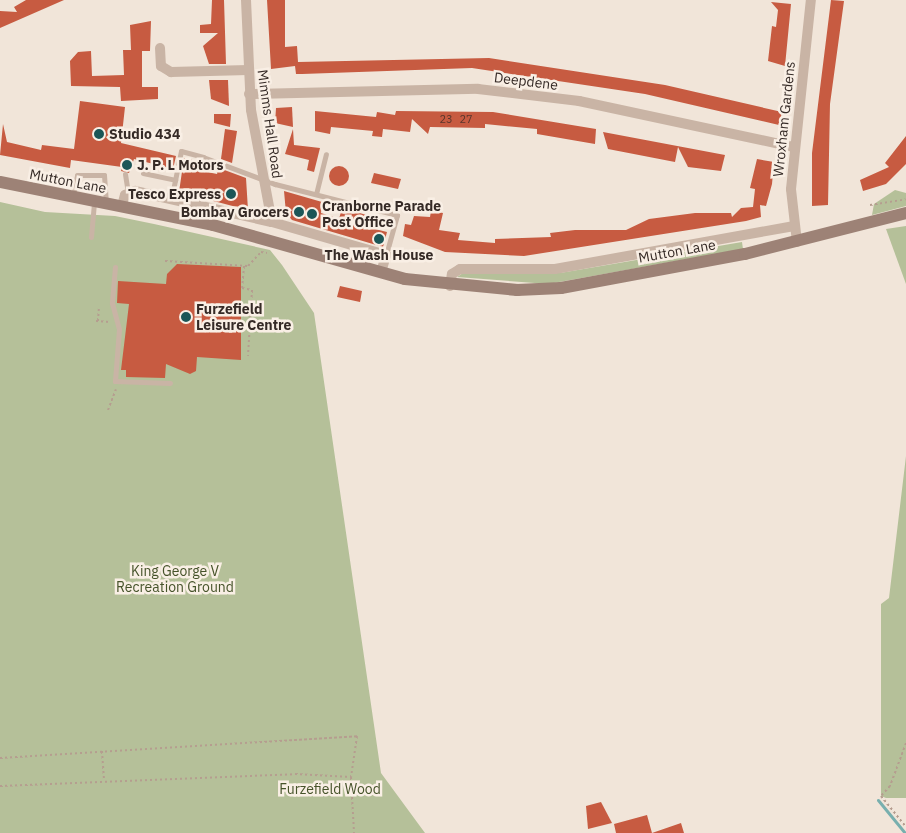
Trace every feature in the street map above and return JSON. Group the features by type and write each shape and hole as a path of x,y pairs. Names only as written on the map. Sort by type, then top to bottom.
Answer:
{"main road":[{"name":"Mutton Lane","path":"0,182 73,198 122,206 276,240 381,272 450,286 561,288 797,242 906,213"}],"street":[{"name":"Mimms Hall Road","path":"246,0 249,94 272,222"},
{"name":"Wroxham Gardens","path":"797,242 794,226 794,147 811,0"},
{"path":"160,48 161,66 171,72 248,70"},
{"name":"Deepdene","path":"249,94 478,89 579,102 794,147"},
{"path":"122,206 128,192 272,222 386,255 381,272"},
{"name":"Mutton Lane","path":"450,286 452,274 460,269 563,268 794,226"}],"lane":[{"path":"171,200 181,151 203,157 264,180 397,215 386,255"},
{"path":"316,194 326,154"},
{"path":"143,173 175,180"},
{"path":"125,174 128,192"},
{"path":"73,198 77,175 104,175 100,203 91,238"},
{"path":"115,267 112,303 118,323 115,381 170,383"}],"path":[{"path":"870,205 906,199"},
{"path":"165,262 244,266 274,247"},
{"path":"244,266 242,288 252,290 248,356"},
{"path":"99,307 97,321 118,323"},
{"path":"108,410 120,381"},
{"path":"0,758 357,736 351,777 354,833"},
{"path":"906,743 890,786 881,796 906,827"},
{"path":"102,751 104,779"},
{"path":"0,786 104,779 295,774 351,777"}],"green space":[{"path":"895,190 906,193 906,206 872,215 874,204"},
{"name":"King George V Recreation Ground","path":"0,202 45,212 115,216 154,224 270,250 282,265 314,313 381,773 425,833 0,833"},
{"path":"906,226 906,284 886,229"},
{"path":"742,242 743,249 548,284 457,277 463,273 560,273"},
{"path":"906,456 906,798 886,798 881,796 881,604 889,598"}],"building":[{"path":"26,0 64,0 0,28 0,11 17,12 14,7"},
{"path":"212,0 224,0 226,64 209,64 203,46 218,33 200,33 200,25 211,24"},
{"path":"267,0 285,0 285,47 297,46 298,62 489,58 665,85 782,112 779,125 645,94 472,68 302,74 296,74 295,66 271,69"},
{"path":"831,0 844,1 830,104 828,205 812,206 812,153"},
{"path":"771,2 791,4 785,66 768,61 772,26 776,27 778,10"},
{"path":"151,21 150,51 142,51 142,87 158,87 158,99 121,101 120,87 71,86 70,61 78,52 91,51 92,76 124,75 123,50 131,50 130,25"},
{"path":"209,80 228,80 229,106 211,99"},
{"path":"80,101 125,107 121,143 176,156 173,169 134,159 129,173 121,171 122,167 71,160 70,168 0,155 3,124 7,142 41,150 42,145 74,149"},
{"path":"292,107 293,127 275,123 276,108"},
{"path":"315,111 376,117 377,112 395,115 396,111 493,112 596,129 595,144 537,134 537,129 485,124 485,128 430,127 428,134 412,119 410,132 383,129 382,137 372,136 373,131 331,127 330,134 315,131"},
{"path":"214,114 231,114 230,127 214,123"},
{"path":"225,129 237,131 232,163 221,159"},
{"path":"293,129 294,145 320,148 314,172 307,170 309,160 285,154"},
{"path":"603,132 725,155 721,171 688,167 678,147 675,162 608,149"},
{"path":"906,136 906,164 886,184 863,191 860,180 889,167 885,163"},
{"path":"184,158 204,163 202,171 217,174 219,168 246,178 248,210 179,192"},
{"path":"757,159 774,162 772,184 766,206 760,205 761,217 746,221 524,256 445,252 403,236 405,224 411,225 414,216 430,217 431,211 443,213 439,230 460,233 458,240 495,243 495,239 551,237 550,233 575,230 626,230 649,219 695,213 731,213 732,217 741,208 753,207 755,189 750,188"},
{"path":"335,166 343,166 349,172 349,180 343,186 335,186 329,180 329,172"},
{"path":"374,173 401,179 398,189 371,183"},
{"path":"284,191 322,202 321,213 339,219 342,208 377,218 375,229 387,232 383,247 292,220 286,213"},
{"name":"Furzefield Leisure Centre","path":"177,264 241,267 241,360 197,357 196,371 190,374 166,364 165,378 126,377 126,370 121,370 129,304 117,303 118,281 166,284 167,274"},
{"path":"340,286 362,291 360,302 337,297"},
{"path":"601,802 612,823 588,829 586,806"},
{"path":"647,815 652,833 616,833 614,824"},
{"path":"681,823 684,833 652,833"}],"waterway":[{"path":"878,800 905,833"}],"place":[{"name":"Studio 434","path":"99,134"},
{"name":"J. P. L Motors","path":"127,165"},
{"name":"Tesco Express","path":"231,194"},
{"name":"Bombay Grocers","path":"299,212"},
{"name":"Cranborne Parade Post Office","path":"312,214"},
{"name":"The Wash House","path":"379,239"},
{"name":"Furzefield Leisure Centre","path":"186,317"}],"park label":[{"name":"Furzefield Wood","path":"330,789"}]}
